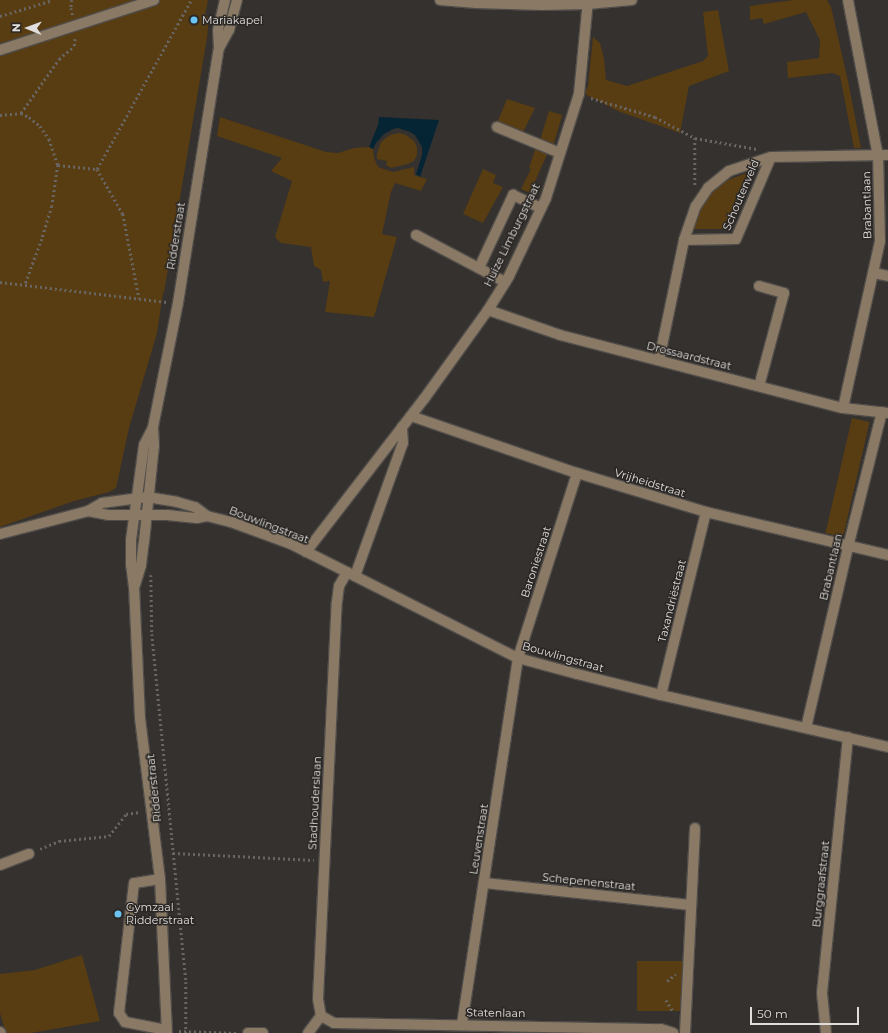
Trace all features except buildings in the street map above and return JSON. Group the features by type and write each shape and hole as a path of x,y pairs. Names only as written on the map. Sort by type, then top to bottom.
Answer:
{"street":[{"path":"0,50 154,0"},
{"name":"Ridderstraat","path":"134,588 141,565 147,497 154,446 153,427 178,304 219,48 218,30 225,0"},
{"name":"Ridderstraat","path":"219,48 229,30 237,0"},
{"path":"440,0 476,3 632,0"},
{"name":"Brabantlaan","path":"843,408 880,241 883,156 848,0"},
{"name":"Huize Limburgstraat","path":"306,552 411,416 488,310 505,282 541,208 579,94 588,2"},
{"path":"497,127 560,154"},
{"name":"Schoutenveld","path":"659,360 684,240 696,206 708,188 728,171 771,157 883,156"},
{"name":"Schoutenveld","path":"684,240 736,239 771,157"},
{"path":"479,268 513,195 541,208"},
{"path":"416,235 505,282"},
{"path":"874,273 888,276"},
{"path":"759,286 784,293 760,386"},
{"name":"Drossaardstraat","path":"488,310 560,336 843,408 885,413"},
{"name":"Brabantlaan","path":"806,728 848,547 885,413"},
{"name":"Vrijheidstraat","path":"411,416 577,473 706,512 848,547 888,555"},
{"name":"Ridderstraat","path":"153,427 144,445 134,514 131,565 134,588 140,718 160,879 166,1032"},
{"path":"351,574 403,443 402,427"},
{"name":"Baroniestraat","path":"518,658 577,473"},
{"name":"Bouwlingstraat","path":"0,534 88,511 102,503 136,497 147,497 195,507 206,516 231,522 291,544 518,658 661,695 888,747"},
{"name":"Bouwlingstraat","path":"88,511 108,515 146,514 197,518 206,516"},
{"name":"Taxandriëstraat","path":"661,695 706,512"},
{"name":"Stadhouderslaan","path":"321,1016 318,999 337,602 339,586 351,574"},
{"name":"Leuvenstraat","path":"462,1024 485,883 518,658"},
{"name":"Burggraafstraat","path":"826,1033 822,993 848,737"},
{"path":"685,1033 690,904 695,828"},
{"path":"0,865 30,854"},
{"path":"160,879 134,883 119,1013 125,1022 166,1032"},
{"name":"Schepenenstraat","path":"485,883 690,904"},
{"path":"308,1033 321,1016"},
{"name":"Statenlaan","path":"321,1016 334,1023 462,1024 661,1030 673,1033"},
{"path":"248,1033 263,1033"}],"path":[{"path":"0,16 53,0"},
{"path":"97,169 191,0"},
{"path":"21,113 59,59 74,46 75,26"},
{"path":"579,94 655,117 695,138 766,151 771,157"},
{"path":"0,116 21,113 29,117 45,132 58,165 52,206 25,284"},
{"path":"695,138 696,206"},
{"path":"58,165 97,169"},
{"path":"97,169 123,214 139,298"},
{"path":"0,282 178,304"},
{"name":"Ridderstraat","path":"152,571 152,641 186,982 186,1032"},
{"path":"30,854 59,841 109,836 126,814 140,812"},
{"path":"172,853 324,860"},
{"path":"166,1032 248,1033"}],"shaded area":[{"path":"0,0 208,0 205,15 209,18 207,38 157,333 129,428 116,488 109,492 74,501 0,527"},
{"path":"794,0 827,0 831,7 848,81 861,148 854,148 840,76 832,73 788,78 787,62 819,58 820,40 806,12 764,24 762,18 750,20 750,6"},
{"path":"718,10 729,71 689,86 680,133 618,111 585,94 588,86 593,37 600,43 604,58 606,80 627,86 703,61 708,56 703,12"},
{"path":"507,99 535,108 523,132 515,131 497,123"},
{"path":"549,111 562,115 553,146 540,142"},
{"path":"220,117 326,152 338,153 354,148 369,147 373,149 374,158 378,167 393,172 414,167 414,175 427,179 421,191 395,183 391,192 382,234 397,237 374,317 325,312 330,281 323,282 321,270 314,266 311,247 281,243 275,237 292,181 271,171 282,158 217,136"},
{"path":"399,133 406,135 414,141 417,148 417,155 414,161 408,164 391,168 386,165 387,161 377,159 377,154 381,142 390,135"},
{"path":"536,147 548,152 530,193 521,189 531,169 529,168"},
{"path":"483,169 496,175 493,183 503,187 483,223 463,214"},
{"path":"747,173 728,229 692,229 691,220 706,197 728,180"},
{"path":"852,418 870,422 843,537 825,533"},
{"path":"82,955 100,1021 31,1033 6,1033 0,1013 0,974 35,970"},
{"path":"637,961 686,961 686,1011 637,1011"}],"water":[{"path":"379,117 439,120 420,177 416,174 422,155 422,147 415,135 410,132 398,128 393,129 384,134 373,149 369,147 378,125"}],"place":[{"name":"Mariakapel","path":"194,20"},
{"name":"Gymzaal Ridderstraat","path":"118,914"}]}
